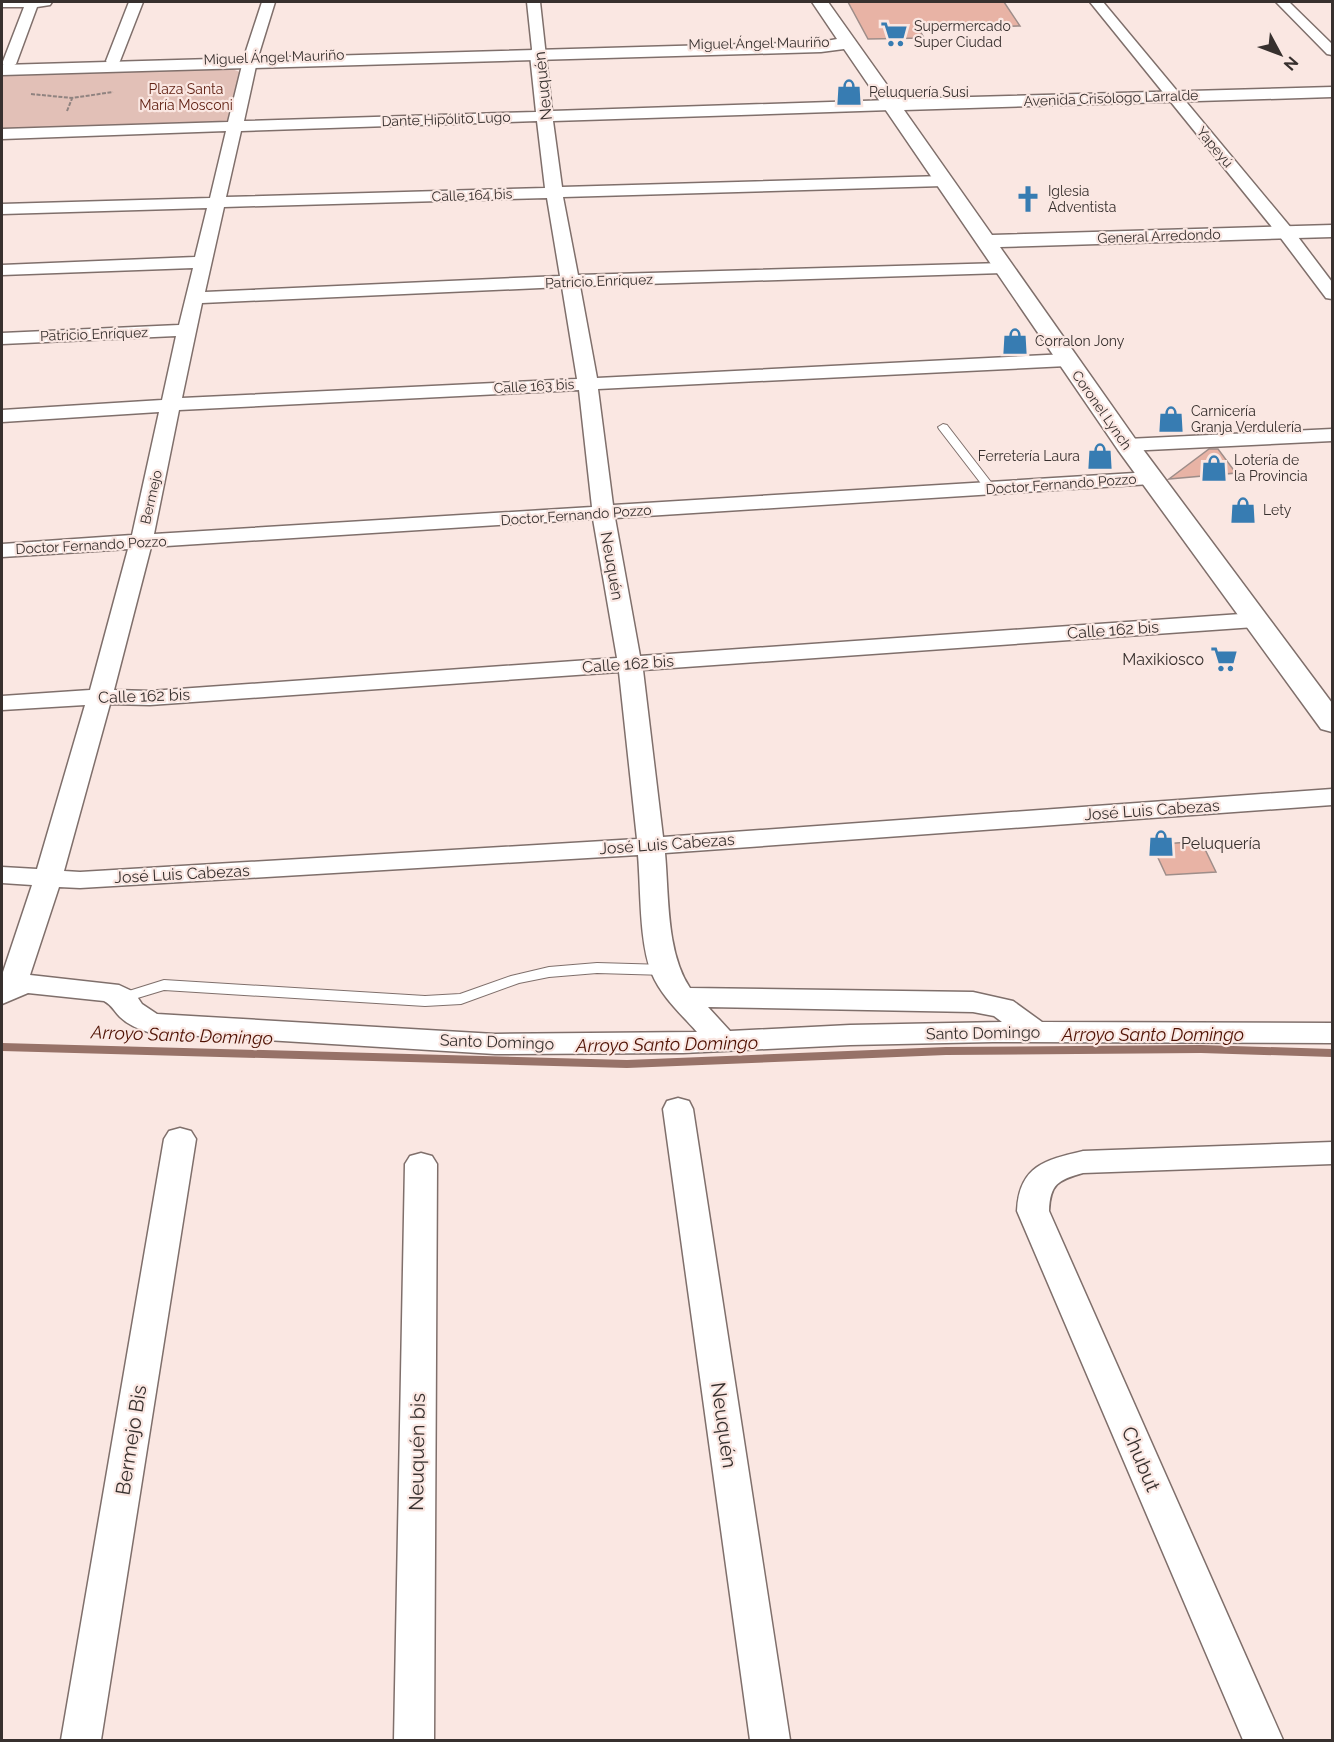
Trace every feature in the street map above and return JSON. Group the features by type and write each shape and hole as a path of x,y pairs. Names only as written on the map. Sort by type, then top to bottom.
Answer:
{"main road":[{"name":"Coronel Lynch","path":"820,2 1066,360 1332,723"},
{"name":"Miguel Ángel Mauriño","path":"4,66 86,68 251,60 821,46 849,43"},
{"name":"Miguel Ángel Mauriño","path":"4,66 113,61 251,60"},
{"name":"Avenida Crisólogo Larralde","path":"891,105 1332,92"},
{"name":"General Arredondo","path":"986,241 1332,231"}],"street":[{"path":"4,66 31,6 35,2"},
{"path":"2,3 45,2"},
{"path":"113,61 136,2"},
{"name":"Bermejo","path":"7,991 48,878 100,698 141,542 187,330 219,204 251,60 268,2"},
{"name":"Neuquén","path":"534,2 554,193 588,384 603,513 630,664 651,846 660,952 666,970 682,997 722,1041"},
{"name":"Yapeyú","path":"1096,2 1286,233 1332,294"},
{"path":"1282,2 1332,51"},
{"name":"Dante Hipólito Lugo","path":"2,134 891,105"},
{"name":"Calle 164 bis","path":"2,210 944,182"},
{"path":"2,270 204,262"},
{"name":"Patricio Enríquez","path":"195,298 570,281 1004,268"},
{"name":"Patricio Enríquez","path":"2,338 187,330"},
{"name":"Calle 163 bis","path":"2,416 1066,360"},
{"path":"1127,445 1332,435"},
{"name":"Doctor Fernando Pozzo","path":"2,550 1151,478"},
{"name":"Calle 162 bis","path":"2,704 100,698 150,698 1255,620"},
{"name":"José Luis Cabezas","path":"2,875 92,879 651,846 1332,797"},
{"name":"Santo Domingo","path":"7,991 28,984 109,992 121,998 131,1011 151,1023 495,1044 722,1041 850,1035 1034,1031 1332,1033"},
{"path":"682,997 973,1002 1003,1008 1034,1031"},
{"name":"Neuquén","path":"678,1109 770,1740"},
{"name":"Bermejo Bis","path":"81,1740 180,1139"},
{"name":"Chubut","path":"1263,1740 1033,1210 1033,1193 1041,1178 1067,1166 1083,1162 1332,1153"},
{"name":"Neuquén bis","path":"414,1740 421,1164"}],"lane":[{"path":"943,427 990,488"},
{"path":"121,998 164,985 434,1000 461,999 516,979 549,972 597,968 666,970"}],"path":[{"path":"59,132 86,68"}],"green space":[{"name":"Plaza Santa María Mosconi","path":"229,68 240,72 231,120 227,123 2,130 2,74"}],"building":[{"path":"848,2 1004,2 1020,26 919,29 924,38 868,39"},
{"name":"Lotería de la Provincia","path":"1209,449 1218,449 1236,473 1169,479"},
{"path":"1201,841 1216,872 1166,875 1152,845"}],"waterway":[{"name":"Arroyo Santo Domingo","path":"2,1047 627,1064 946,1051 1201,1049 1332,1053"}],"place":[{"name":"Supermercado Super Ciudad","path":"894,34"},
{"name":"Peluquería Susi","path":"849,92"},
{"name":"Iglesia Adventista","path":"1028,199"},
{"name":"Corralon Jony","path":"1015,341"},
{"name":"Carnicería Granja Verdulería","path":"1171,419"},
{"name":"Ferretería Laura","path":"1100,456"},
{"name":"Lotería de la Provincia","path":"1214,468"},
{"name":"Lety","path":"1243,510"},
{"name":"Maxikiosco","path":"1224,659"},
{"name":"Peluquería","path":"1161,843"}]}
